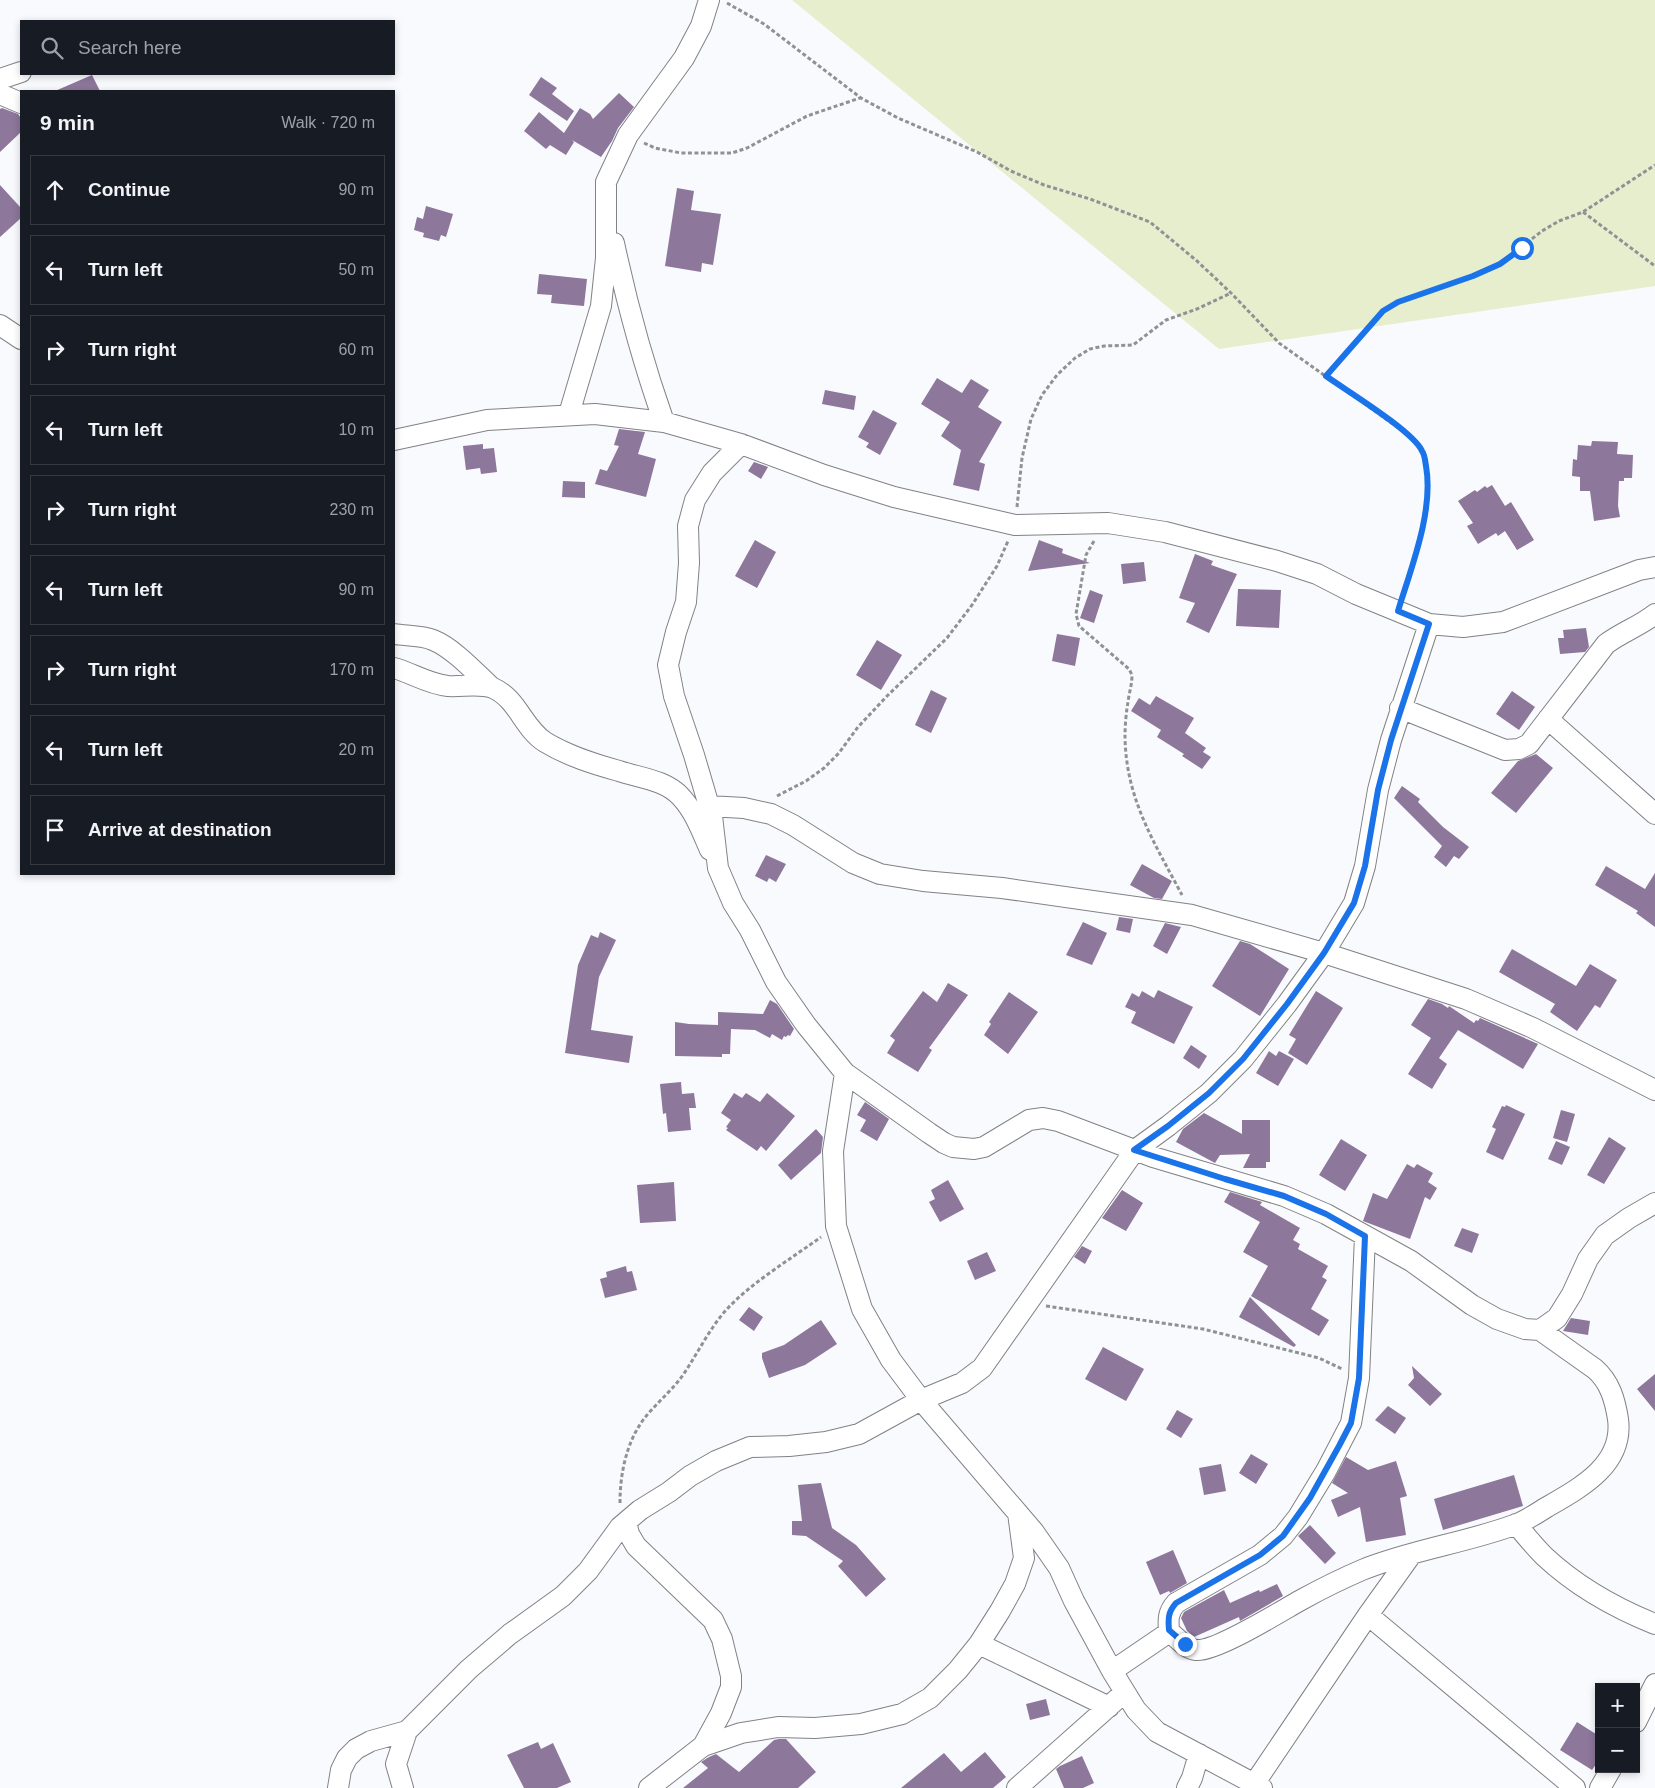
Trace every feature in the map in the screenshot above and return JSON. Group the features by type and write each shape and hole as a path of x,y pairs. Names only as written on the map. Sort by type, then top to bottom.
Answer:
{"street":[{"path":"569,414 602,306 606,258 606,182 628,135 684,58 701,26 709,0"},
{"path":"0,79 20,72"},
{"path":"0,94 20,102"},
{"path":"606,211 631,319 650,385 664,422"},
{"path":"0,325 20,337"},
{"path":"395,440 487,420 569,414 595,414 664,422 741,444 824,475 894,497 1014,525 1108,523 1165,532 1277,561 1317,574 1356,594 1429,624 1463,627 1503,622 1557,603 1639,570 1655,567"},
{"path":"718,868 712,816 674,696 668,665 686,602 689,563 688,526 695,500 712,473 741,444"},
{"path":"1400,708 1505,750 1519,749 1529,744 1606,644 1621,633 1644,622 1655,614"},
{"path":"403,1788 396,1764 407,1732 469,1669 510,1634 563,1596 588,1571 623,1524 640,1510 716,1461 750,1447 798,1445 859,1434 921,1400 962,1383 982,1368 1134,1150 1209,1093 1243,1059 1287,1004 1324,953 1354,903 1362,875 1378,790 1400,708 1429,624"},
{"path":"395,634 432,640 444,646 491,687 506,695 530,727 543,740 560,750 586,760 656,781 670,787 681,796 689,806 733,903 750,930 776,982 806,1025 845,1073 944,1143 953,1147 974,1149 984,1147 1029,1120 1043,1118 1058,1121 1134,1150 1284,1196 1326,1214 1365,1236 1410,1262 1472,1305 1497,1319 1525,1329 1540,1330 1603,1376 1610,1386 1617,1412 1619,1430 1617,1446 1607,1462 1594,1477 1562,1498 1516,1524 1376,1565 1337,1580 1245,1632 1204,1649 1192,1649 1169,1630 1168,1618 1170,1610 1176,1603 1260,1555 1283,1536 1298,1517 1326,1471 1351,1423 1359,1378 1365,1236"},
{"path":"395,668 427,682 447,686 491,687"},
{"path":"1548,719 1655,814"},
{"path":"709,806 744,808 771,814 794,825 853,863 880,874 923,881 1002,888 1192,915 1324,953 1466,999 1533,1028 1655,1090"},
{"path":"845,1073 834,1151 836,1226 862,1308 892,1360 921,1400 1034,1532 1059,1568 1112,1672 1136,1710 1157,1732 1258,1786 1368,1615 1411,1555"},
{"path":"1540,1330 1557,1318 1572,1294 1588,1259 1605,1235 1655,1203"},
{"path":"649,1788 703,1746 741,1733 778,1728 814,1728 861,1724 902,1714 930,1698 958,1670 979,1644 1000,1612 1015,1584 1024,1558 1017,1511"},
{"path":"623,1524 636,1546 707,1614 722,1639 732,1676 731,1687 721,1713 703,1746"},
{"path":"1516,1524 1543,1555 1564,1573 1611,1603 1655,1624"},
{"path":"1368,1615 1575,1788"},
{"path":"1112,1672 1156,1643 1169,1630"},
{"path":"979,1644 1109,1707"},
{"path":"1640,1714 1655,1684"},
{"path":"1017,1788 1125,1692"},
{"path":"338,1788 341,1770 346,1758 371,1741 407,1732"},
{"path":"1187,1788 1199,1754"},
{"path":"1600,1788 1609,1773"}],"path":[{"path":"722,0 764,24 861,98 898,118 977,152 1035,181 1090,199 1150,222 1232,293 1279,343 1414,439 1423,451 1427,471 1427,495 1419,542 1398,611"},
{"path":"628,135 655,148 680,153 732,152 747,148 807,116 861,98"},
{"path":"1326,376 1383,311 1398,302 1473,276 1500,264 1542,231 1560,221 1583,212 1655,165"},
{"path":"1583,212 1655,266"},
{"path":"744,808 777,796 806,781 824,768 839,753 858,727 886,696 947,638 972,605 997,566 1014,525 1022,458 1031,419 1042,395 1057,375 1075,358 1090,349 1104,346 1133,345 1166,320 1197,309 1232,293"},
{"path":"1108,523 1093,541 1086,556 1076,621 1079,626 1128,669 1132,675 1127,704 1125,736 1127,764 1134,798 1148,833 1192,915"},
{"path":"623,1524 620,1490 627,1451 635,1431 683,1376 700,1345 728,1308 758,1282 836,1226"},
{"path":"1028,1304 1203,1330 1319,1358 1335,1364 1359,1378"}],"green space":[{"path":"792,0 1655,0 1655,286 1219,349"}],"building":[{"path":"92,75 100,90 57,90"},
{"path":"541,77 557,88 552,94 574,111 567,121 529,95"},
{"path":"619,93 634,107 618,128 601,157 572,140 574,142 566,155 550,145 546,149 524,131 539,112 564,133 580,108 590,114 593,119"},
{"path":"0,109 18,114 20,117 20,133 0,152"},
{"path":"0,185 20,207 20,219 0,237"},
{"path":"677,188 694,191 691,210 721,214 713,265 702,263 701,272 665,266"},
{"path":"426,206 453,214 446,237 441,235 439,241 423,237 424,233 414,230 417,217 423,219"},
{"path":"539,274 587,279 584,306 551,303 552,295 537,294"},
{"path":"937,378 962,393 971,379 989,390 978,407 1002,422 979,462 985,464 979,491 953,485 961,450 941,436 950,422 921,404"},
{"path":"825,390 856,396 854,410 822,404"},
{"path":"873,410 897,423 880,455 866,447 869,443 858,437"},
{"path":"619,429 645,432 638,454 656,459 646,497 595,484 600,469 607,471 619,446 614,445"},
{"path":"1592,441 1618,442 1617,454 1633,455 1632,478 1624,478 1624,481 1619,481 1618,506 1620,517 1594,521 1590,491 1580,491 1580,477 1572,476 1573,459 1577,460 1578,445 1591,446"},
{"path":"483,444 483,449 494,448 497,472 481,474 480,468 466,470 463,446"},
{"path":"754,462 768,467 761,479 748,471"},
{"path":"563,481 585,482 585,498 562,497"},
{"path":"1492,485 1505,506 1511,502 1534,540 1517,550 1505,531 1498,536 1496,533 1478,544 1467,526 1473,523 1458,501 1475,490 1477,492 1485,486 1487,488"},
{"path":"755,540 776,552 757,588 735,576"},
{"path":"1039,540 1063,549 1062,553 1090,563 1028,571"},
{"path":"1195,554 1213,561 1211,565 1237,574 1209,633 1186,622 1195,603 1179,598"},
{"path":"1144,562 1146,581 1123,584 1121,564"},
{"path":"1238,589 1281,590 1279,628 1236,626"},
{"path":"1090,590 1103,595 1094,623 1080,618"},
{"path":"1586,628 1589,647 1585,652 1560,654 1558,638 1564,638 1563,630"},
{"path":"1057,634 1080,638 1075,666 1052,661"},
{"path":"877,640 902,655 881,690 856,675"},
{"path":"931,690 947,698 931,733 915,725"},
{"path":"1512,691 1535,707 1519,730 1496,714"},
{"path":"1156,696 1194,718 1185,733 1206,748 1203,752 1211,757 1202,769 1182,756 1184,754 1157,737 1161,730 1131,711 1139,698 1150,705"},
{"path":"1536,754 1553,768 1516,813 1491,793 1518,761"},
{"path":"1402,786 1420,799 1418,802 1443,827 1469,847 1459,859 1454,856 1446,867 1434,857 1442,846 1394,798"},
{"path":"766,855 786,864 776,882 769,878 767,882 755,876"},
{"path":"1142,864 1172,881 1162,899 1154,898 1130,885"},
{"path":"1606,866 1645,889 1655,873 1655,927 1636,913 1638,911 1595,885"},
{"path":"1119,917 1133,919 1130,933 1116,930"},
{"path":"1083,922 1107,933 1092,965 1066,955"},
{"path":"1165,923 1181,927 1167,954 1153,946"},
{"path":"600,932 616,940 599,977 591,1030 633,1036 629,1063 565,1053 578,965 591,935 598,938"},
{"path":"1240,941 1250,944 1289,969 1260,1016 1212,986"},
{"path":"1512,949 1576,986 1590,964 1617,980 1600,1008 1595,1005 1577,1031 1550,1012 1555,1004 1499,972"},
{"path":"948,983 968,995 929,1048 932,1050 918,1072 887,1053 895,1040 890,1036 923,991 937,1002"},
{"path":"1158,990 1193,1007 1174,1044 1131,1023 1136,1012 1125,1007 1132,993 1139,997 1142,991 1154,998"},
{"path":"1316,991 1343,1008 1307,1065 1288,1053 1296,1039 1289,1035"},
{"path":"1009,992 1038,1012 1008,1054 984,1035 991,1024 989,1022"},
{"path":"1428,999 1448,1008 1449,1006 1474,1023 1480,1018 1538,1044 1523,1069 1458,1030 1439,1058 1447,1064 1432,1089 1408,1074 1431,1038 1411,1025"},
{"path":"770,1000 777,1004 794,1029 790,1036 784,1036 782,1040 772,1034 770,1038 755,1030 731,1029 730,1054 722,1054 722,1057 675,1056 675,1022 718,1025 718,1012 763,1014"},
{"path":"1191,1045 1207,1056 1199,1069 1183,1058"},
{"path":"1269,1051 1276,1056 1279,1051 1294,1059 1278,1086 1256,1073"},
{"path":"681,1082 682,1094 694,1093 696,1108 689,1108 691,1130 668,1132 666,1113 663,1114 660,1084"},
{"path":"734,1093 742,1098 746,1093 760,1102 767,1093 795,1116 766,1151 761,1146 757,1151 726,1130 731,1120 721,1113"},
{"path":"865,1102 889,1119 877,1141 860,1131 866,1120 857,1115"},
{"path":"1506,1105 1525,1114 1503,1160 1486,1152 1496,1129 1492,1127 1502,1106 1505,1107"},
{"path":"1561,1110 1575,1114 1567,1142 1553,1138"},
{"path":"1204,1113 1242,1134 1242,1120 1270,1120 1270,1162 1266,1162 1266,1168 1243,1168 1250,1154 1220,1155 1215,1163 1176,1142 1183,1129"},
{"path":"816,1129 823,1137 821,1153 791,1180 778,1165"},
{"path":"1609,1137 1626,1148 1604,1184 1587,1175"},
{"path":"1341,1139 1367,1155 1345,1191 1319,1175"},
{"path":"1556,1141 1570,1147 1562,1165 1548,1159"},
{"path":"1407,1164 1414,1168 1417,1164 1433,1173 1428,1182 1437,1188 1430,1200 1425,1197 1410,1239 1363,1221 1373,1193 1387,1199"},
{"path":"948,1180 964,1209 940,1222 929,1202 935,1199 931,1190"},
{"path":"674,1182 676,1221 640,1223 637,1185"},
{"path":"1122,1190 1143,1203 1126,1231 1102,1218"},
{"path":"1230,1192 1262,1202 1260,1205 1300,1228 1293,1240 1300,1244 1298,1249 1328,1266 1322,1277 1327,1280 1311,1309 1329,1320 1319,1336 1251,1296 1268,1266 1243,1252 1260,1222 1224,1202"},
{"path":"1462,1228 1479,1234 1472,1253 1454,1246"},
{"path":"1082,1246 1092,1251 1085,1264 1074,1257"},
{"path":"987,1252 996,1271 975,1280 967,1261"},
{"path":"626,1266 627,1272 632,1271 637,1290 605,1298 600,1279 607,1277 606,1272"},
{"path":"1250,1297 1296,1345 1294,1347 1239,1317"},
{"path":"749,1307 763,1317 754,1331 739,1320"},
{"path":"1571,1318 1590,1321 1588,1335 1563,1331"},
{"path":"821,1320 837,1344 805,1365 769,1378 762,1353 784,1345"},
{"path":"1103,1347 1144,1369 1126,1401 1085,1379"},
{"path":"1412,1366 1442,1394 1430,1406 1408,1385 1414,1378"},
{"path":"1655,1374 1655,1411 1637,1389"},
{"path":"1388,1406 1406,1418 1395,1434 1375,1420"},
{"path":"1177,1410 1193,1419 1181,1438 1166,1429"},
{"path":"1251,1454 1268,1464 1256,1484 1239,1473"},
{"path":"1346,1457 1368,1470 1396,1461 1407,1496 1400,1498 1406,1535 1366,1542 1360,1507 1338,1517 1331,1500 1348,1493 1332,1483"},
{"path":"1221,1464 1226,1491 1204,1495 1199,1468"},
{"path":"1514,1475 1523,1506 1443,1530 1434,1499"},
{"path":"821,1483 832,1528 856,1545 886,1579 866,1597 838,1566 843,1561 806,1536 792,1535 792,1521 802,1521 798,1485"},
{"path":"1310,1525 1336,1553 1325,1564 1298,1536"},
{"path":"1173,1550 1187,1583 1170,1593 1169,1591 1160,1595 1146,1562"},
{"path":"1277,1584 1283,1596 1240,1621 1239,1617 1194,1637 1187,1631 1181,1618 1184,1612 1224,1590 1230,1603"},
{"path":"1046,1699 1050,1715 1030,1720 1026,1704"},
{"path":"1577,1722 1595,1733 1595,1766 1592,1770 1560,1750"},
{"path":"786,1739 816,1772 798,1788 683,1788 708,1768 701,1762 709,1757 716,1754 739,1772 774,1740"},
{"path":"538,1742 541,1749 553,1743 571,1782 557,1788 524,1788 507,1755"},
{"path":"985,1752 1006,1777 993,1788 901,1788 944,1753 961,1772"},
{"path":"1082,1756 1094,1783 1083,1788 1064,1788 1056,1769"}],"route":[{"path":"1185,1644 1169,1630 1168,1618 1170,1610 1176,1603 1260,1555 1283,1536 1298,1517 1326,1471 1351,1423 1359,1378 1365,1236 1326,1214 1284,1196 1134,1150 1209,1093 1243,1059 1287,1004 1324,953 1354,903 1365,866 1378,790 1391,740 1429,624 1398,611 1419,542 1427,495 1427,471 1423,451 1414,439 1326,376 1383,311 1413,295 1473,276 1500,264 1522,248"}]}
